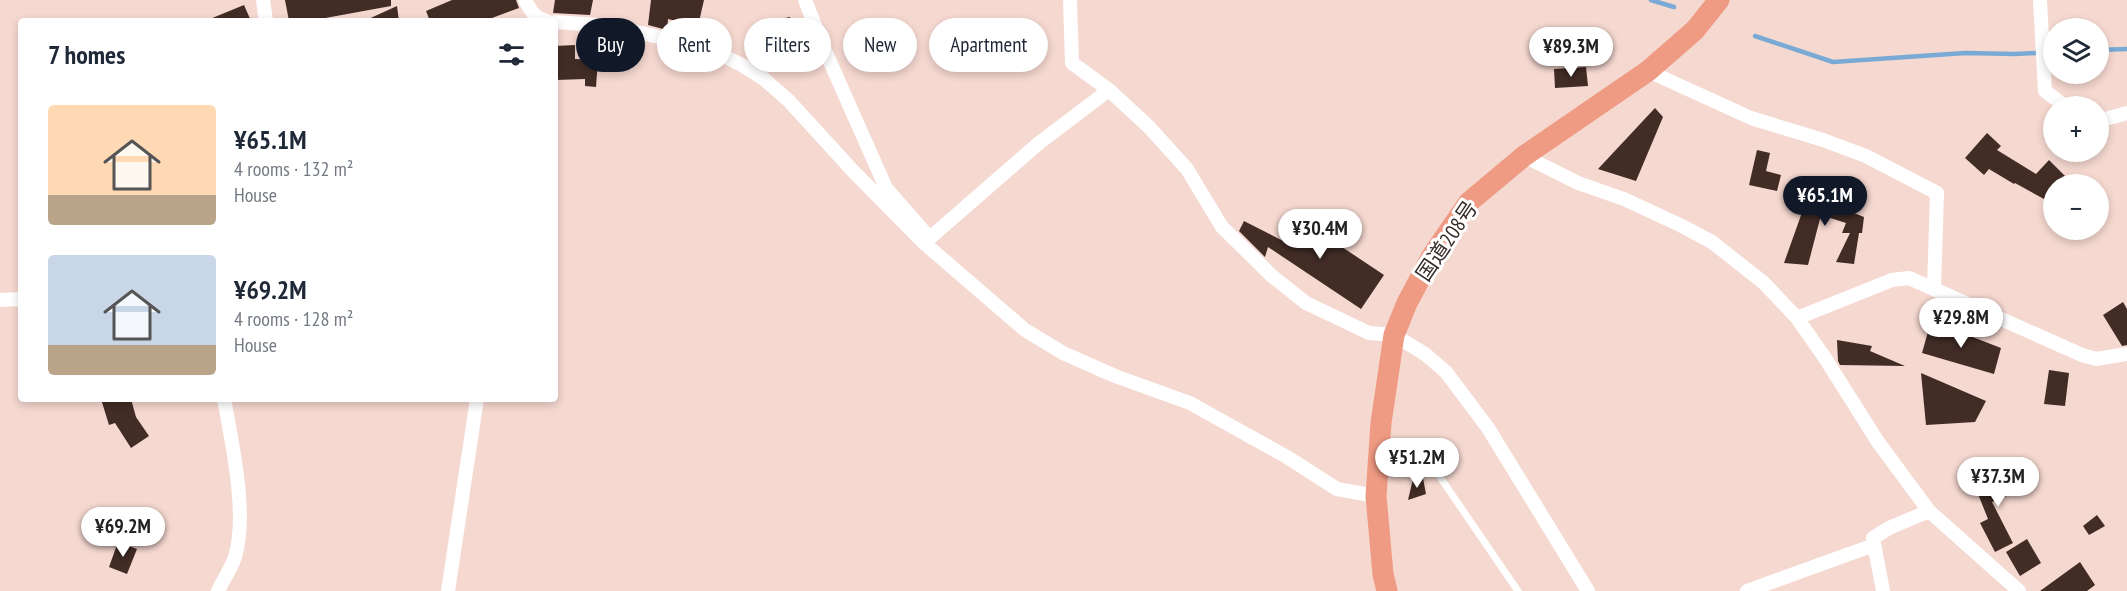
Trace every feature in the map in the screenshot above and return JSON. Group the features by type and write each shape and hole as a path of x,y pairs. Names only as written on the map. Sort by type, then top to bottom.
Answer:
{"highway":[{"name":"国道208号","path":"1387,591 1383,574 1376,496 1381,423 1394,335 1407,303 1432,256 1469,202 1524,156 1648,71 1695,30 1719,0"}],"street":[{"path":"263,0 266,18"},
{"path":"525,0 529,18"},
{"path":"805,0 886,188 927,240"},
{"path":"1070,0 1072,63 1109,90 1149,127 1187,169 1222,227 1272,276 1306,303 1369,333 1394,335 1425,354 1446,372 1488,428 1588,591"},
{"path":"2040,0 2045,91 2052,96"},
{"path":"558,22 612,26 709,50 742,64 764,79 789,101 860,179 927,240 975,289 1025,330 1063,353 1115,376 1190,402 1287,457 1337,489 1376,496"},
{"path":"1648,71 1751,118 1866,156 1937,192 1934,289"},
{"path":"927,240 1039,143 1109,90"},
{"path":"2109,118 2127,113"},
{"path":"1524,156 1578,183 1633,203 1712,242 1764,282 1797,318 1878,442 1929,511 2019,591"},
{"path":"1797,318 1892,280 1909,278 2082,355 2096,359 2127,354"},
{"path":"0,300 18,299"},
{"path":"218,591 234,559 239,502 224,402"},
{"path":"448,591 477,402"},
{"path":"1883,591 1873,538 1889,528 1929,511"},
{"path":"1747,591 1874,545"}],"lane":[{"path":"1378,464 1418,445 1518,591"}],"building":[{"path":"285,0 391,0 391,6 325,18 288,18"},
{"path":"452,0 516,0 519,8 492,18 429,18 426,11"},
{"path":"555,0 593,0 590,15 553,13"},
{"path":"651,0 704,0 700,18 657,18 657,27 648,25"},
{"path":"244,5 250,18 212,18"},
{"path":"397,6 399,18 371,18"},
{"path":"575,45 576,72 597,72 596,87 585,86 585,79 558,80 558,46"},
{"path":"1586,67 1588,86 1555,88 1554,69"},
{"path":"1655,108 1663,117 1636,181 1598,169"},
{"path":"1987,133 2001,146 1997,150 2036,174 2047,162 2051,162 2063,174 2043,174 2043,198 1989,169 1984,175 1965,158"},
{"path":"1757,150 1770,153 1766,171 1781,175 1777,191 1749,185"},
{"path":"1822,183 1844,189 1839,207 1864,217 1854,264 1836,262 1850,233 1842,233 1846,223 1821,215 1808,265 1784,263 1805,204 1814,211"},
{"path":"1300,219 1384,275 1361,309 1268,247 1265,257 1239,231 1244,221 1285,242"},
{"path":"2123,302 2127,309 2127,345 2122,346 2103,315"},
{"path":"1931,321 2001,348 1994,374 1922,353"},
{"path":"1837,340 1872,346 1870,351 1905,366 1840,365"},
{"path":"2049,370 2069,373 2065,406 2044,404"},
{"path":"1921,373 1986,401 1975,422 1926,425"},
{"path":"102,402 132,402 136,417 149,436 131,448 115,423 109,425"},
{"path":"2019,471 2026,488 1992,502 2013,543 1995,552 1980,523 1988,519 1976,489"},
{"path":"1423,478 1426,494 1408,500 1413,479"},
{"path":"2097,515 2105,526 2089,535 2083,526"},
{"path":"2027,539 2041,563 2020,576 2006,552"},
{"path":"118,542 137,549 127,574 109,567"},
{"path":"2080,562 2095,585 2087,591 2040,591"}],"waterway":[{"path":"1651,0 1674,7"},
{"path":"1755,36 1833,62 1965,53 2043,53"},
{"path":"2109,50 2127,49"}]}
